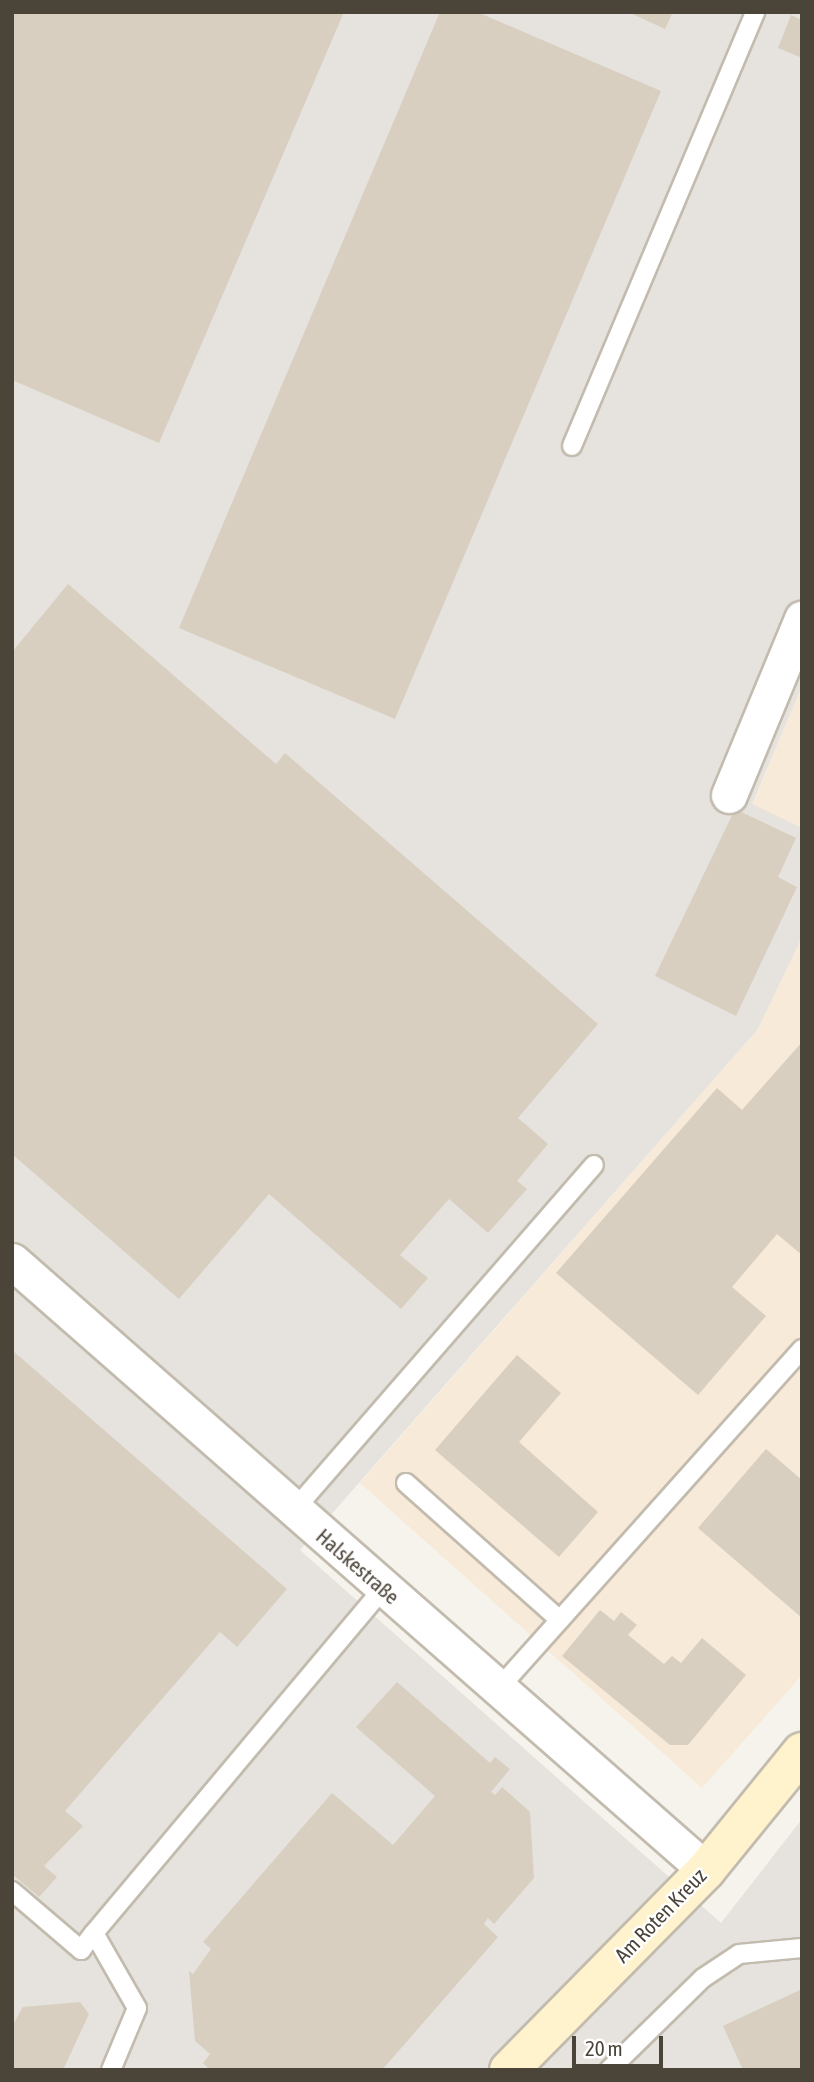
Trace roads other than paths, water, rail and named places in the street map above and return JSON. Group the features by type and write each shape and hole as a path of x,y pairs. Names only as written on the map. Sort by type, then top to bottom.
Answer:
{"street":[{"path":"729,795 802,619"},
{"name":"Halskestraße","path":"12,1261 706,1870"},
{"name":"Am Roten Kreuz","path":"509,2070 706,1870 802,1752"}],"lane":[{"path":"572,446 755,12"},
{"path":"294,1510 594,1165"},
{"path":"499,1688 802,1349"},
{"path":"406,1483 560,1620"},
{"path":"12,1891 80,1950 383,1589"},
{"path":"94,1933 137,2008 111,2070"},
{"path":"609,2070 703,1978 739,1954 802,1948"}]}
